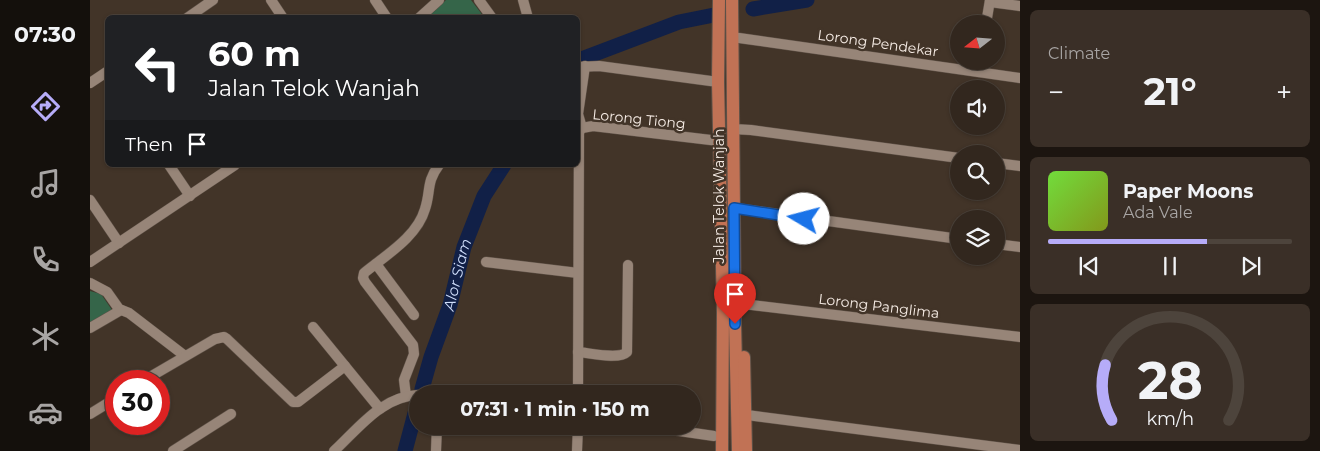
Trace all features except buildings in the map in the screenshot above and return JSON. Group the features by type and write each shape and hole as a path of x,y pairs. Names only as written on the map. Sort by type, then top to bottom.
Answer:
{"main road":[{"name":"Jalan Telok Wanjah","path":"718,0 719,141 737,396 738,451"},
{"name":"Jalan Telok Wanjah","path":"722,451 722,396 730,310 734,208 732,0"},
{"path":"730,310 743,333 747,416 746,451"},
{"path":"714,451 715,398 730,310"}],"street":[{"path":"192,15 214,0"},
{"path":"271,0 281,15"},
{"path":"375,0 385,15"},
{"path":"422,15 438,0"},
{"path":"479,0 490,15"},
{"path":"523,0 527,15"},
{"path":"988,15 990,1 1020,6"},
{"name":"Lorong Pendekar","path":"732,36 950,63"},
{"path":"580,82 581,66 599,66 718,82"},
{"name":"Lorong Pendekar","path":"990,70 1020,78"},
{"path":"90,83 105,73"},
{"path":"580,121 582,128"},
{"name":"Lorong Tiong","path":"580,132 582,128 593,126 719,141"},
{"path":"733,129 950,157"},
{"path":"1005,164 1020,166"},
{"path":"170,167 190,196"},
{"path":"90,262 232,167"},
{"path":"406,396 404,380 414,350 411,341 363,280 364,273 406,238 418,224 426,208 428,188 432,174 437,167"},
{"name":"Lorong Tiong","path":"578,167 578,385"},
{"path":"90,200 119,243"},
{"path":"734,208 950,238"},
{"path":"1005,245 1020,247"},
{"path":"486,262 578,273"},
{"path":"376,264 414,314"},
{"path":"578,352 618,356 627,352 628,265"},
{"path":"90,283 107,292 121,310 129,313 185,356"},
{"path":"90,328 121,310"},
{"name":"Lorong Panglima","path":"730,310 1020,337"},
{"path":"313,327 380,409"},
{"path":"161,370 215,339 224,337 295,403 345,366"},
{"path":"334,451 380,409 393,401 409,396"},
{"path":"90,414 105,405"},
{"path":"180,449 231,414"},
{"path":"747,416 1020,450"},
{"path":"701,434 714,436"},
{"path":"436,451 437,435"},
{"path":"578,435 578,451"}],"green space":[{"path":"446,0 471,0 482,15 430,15"},
{"path":"90,291 101,294 112,310 90,323"}],"waterway":[{"path":"753,9 807,0"},
{"name":"Alor Siam","path":"580,61 584,58 679,22 714,15"},
{"name":"Alor Siam","path":"423,385 450,305 464,247 484,196 503,167"},
{"name":"Alor Siam","path":"405,451 409,435"}],"route":[{"path":"735,324 734,208 804,219"}]}
